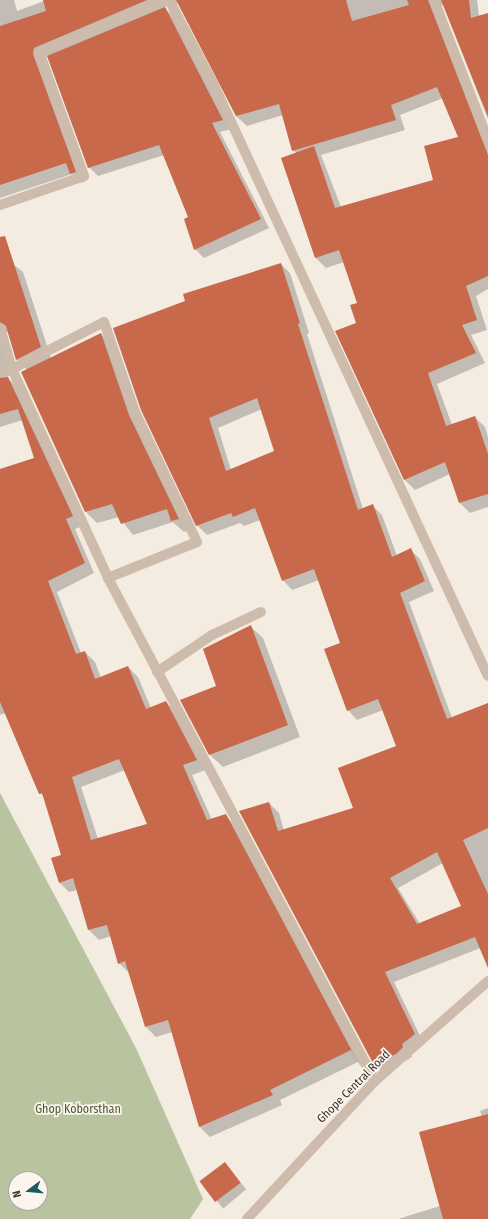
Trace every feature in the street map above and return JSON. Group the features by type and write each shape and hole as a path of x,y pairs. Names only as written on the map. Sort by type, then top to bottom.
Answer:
{"street":[{"path":"0,205 84,176 39,52 164,0"},
{"path":"169,0 214,86 488,676"},
{"path":"434,0 488,140"},
{"path":"0,372 12,369 104,322 135,412 197,542 108,578"},
{"path":"0,328 12,369 108,578 375,1081"},
{"path":"157,672 212,635 261,612"},
{"name":"Ghope Central Road","path":"247,1219 375,1081 488,981"}],"green space":[{"name":"Ghop Koborsthan","path":"0,793 136,1048 203,1199 190,1219 0,1219"}],"building":[{"path":"43,0 147,0 34,48 33,54 76,172 70,174 66,163 0,185 0,26 46,11"},
{"path":"176,0 346,0 352,21 409,5 407,0 428,0 488,155 488,276 466,286 477,320 462,325 476,353 428,373 446,426 475,416 488,454 488,494 459,503 445,462 404,480 335,331 356,323 350,305 357,303 339,250 315,258 281,158 314,146 335,208 433,180 424,146 458,137 437,87 391,105 396,120 292,151 279,104 236,116"},
{"path":"441,0 469,0 471,18 488,13 488,117"},
{"path":"165,7 223,120 212,123 261,219 194,250 184,219 188,217 159,145 88,168 47,56"},
{"path":"5,236 41,347 16,360 6,326 0,322 0,237"},
{"path":"281,263 300,323 298,324 358,510 373,504 392,557 411,548 425,581 400,593 447,719 488,703 488,828 463,840 488,894 488,968 475,937 385,972 415,1034 402,1044 403,1047 396,1054 374,1065 239,811 269,802 278,831 353,808 338,768 396,746 378,699 347,711 324,649 340,643 314,569 282,581 255,508 233,517 231,513 196,526 141,410 113,328 185,301 183,294","holes":["257,398 274,451 226,471 209,418","437,852 461,906 417,924 390,878"]},
{"path":"101,333 129,415 179,519 171,521 167,509 121,524 112,504 85,512 21,372"},
{"path":"8,377 73,516 66,519 85,563 48,581 76,654 85,651 95,679 128,666 146,709 166,701 197,760 183,765 207,820 226,814 362,1070 351,1050 270,1090 273,1095 199,1127 168,1020 145,1027 125,961 118,964 107,925 88,930 73,878 59,883 51,858 61,855 42,793 39,794 0,702 0,469 34,458 18,409 0,414 0,378","holes":["119,759 147,824 91,840 72,777"]},
{"path":"251,625 288,725 209,755 180,700 216,686 203,649"},
{"path":"488,1114 488,1219 443,1219 419,1132"},
{"path":"225,1162 241,1183 215,1202 199,1181"}]}
